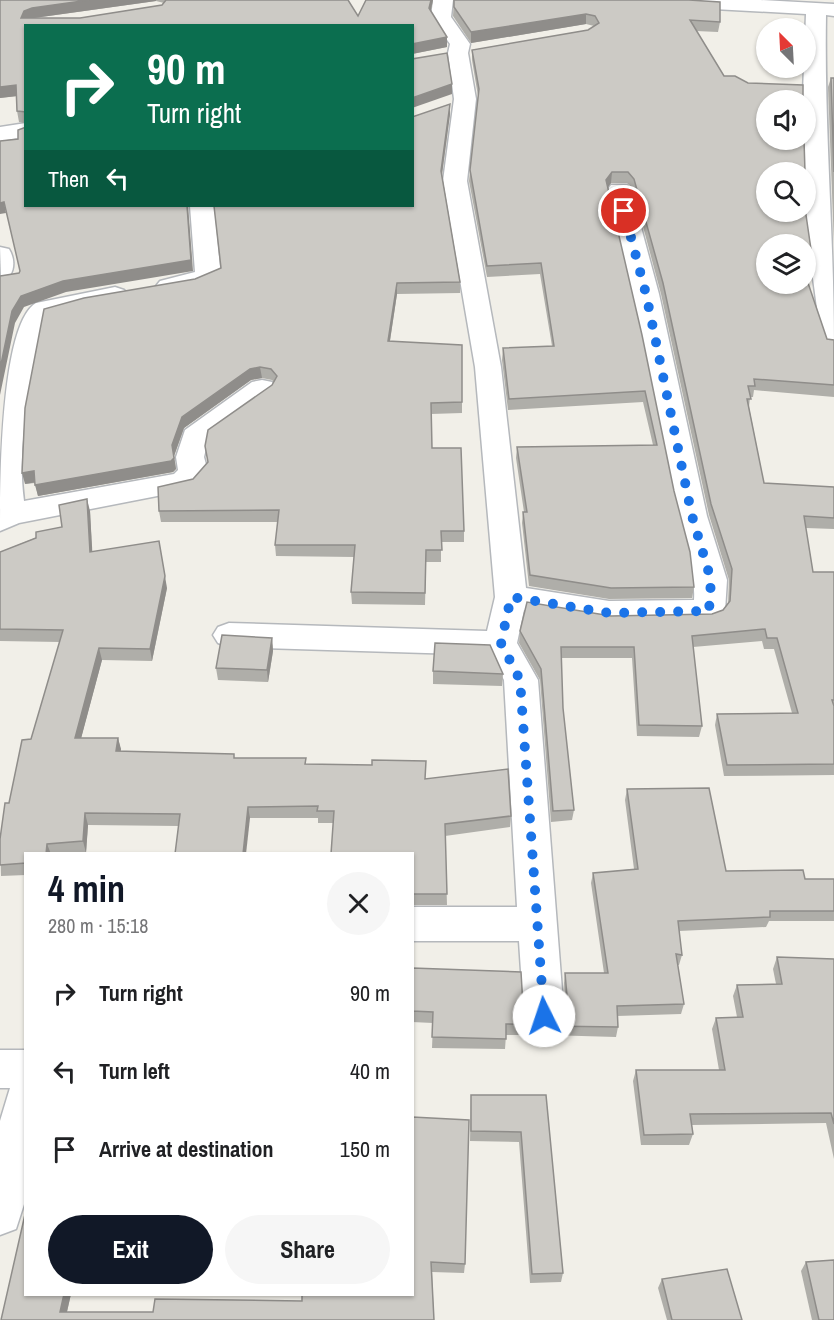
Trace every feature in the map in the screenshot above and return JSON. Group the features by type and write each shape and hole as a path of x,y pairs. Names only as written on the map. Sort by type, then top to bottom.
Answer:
{"street":[{"path":"443,0 441,17 460,44 455,103 455,181 472,294 488,367 511,597 501,643 520,680 544,1016"},
{"path":"658,0 825,9 813,90"},
{"path":"435,57 482,49"},
{"path":"816,121 834,338"},
{"path":"0,134 24,130"},
{"path":"511,597 609,613 709,611 711,580 692,516 646,294 619,190"},
{"path":"201,207 208,277 145,290 66,302 35,313 30,323 2,455 6,518 183,482 193,472 190,457 195,436 262,388"},
{"path":"0,254 1,270"},
{"path":"0,326 30,323"},
{"path":"229,635 501,643"},
{"path":"414,924 537,924"},
{"path":"0,1069 24,1070"},
{"path":"0,1213 24,1110"}],"building":[{"path":"0,0 89,0 32,8 24,11 21,18 80,18 162,5 166,0 348,0 358,16 366,0 431,0 429,8 447,37 414,44 414,24 24,24 24,112 17,111 16,85 0,87"},
{"path":"454,0 720,2 720,22 690,20 724,76 735,76 748,83 803,85 803,90 756,90 756,150 804,150 805,162 756,162 756,222 807,222 809,234 756,234 756,294 812,294 827,339 834,340 834,385 754,379 755,386 748,386 751,399 747,399 764,483 834,487 834,518 804,516 813,572 834,572 834,700 832,700 834,706 834,764 727,765 717,714 798,713 777,638 767,638 765,629 692,636 702,726 639,725 634,647 561,647 563,708 574,810 553,811 541,669 520,631 527,602 611,616 712,614 723,610 730,601 732,569 711,504 663,283 634,179 628,172 612,172 606,180 642,335 674,491 690,552 694,587 611,588 530,575 523,512 527,512 517,447 657,445 645,391 509,399 503,348 554,346 541,263 487,266 470,170 479,89 472,50 588,30 599,23 595,16 586,14 471,32 454,7"},
{"path":"447,53 452,84 414,97 414,59"},
{"path":"831,78 834,78 834,172"},
{"path":"450,104 441,171 460,282 397,283 388,341 462,345 462,402 431,403 432,448 461,448 464,531 441,531 442,550 426,550 425,593 351,592 355,545 275,545 279,510 159,511 158,487 193,479 208,462 205,446 208,430 272,385 277,376 271,369 260,367 250,369 182,417 172,445 174,458 171,461 35,485 34,471 22,473 25,408 44,309 84,298 195,279 221,268 214,207 414,207 414,116"},
{"path":"24,128 24,207 187,207 191,260 63,281 21,296 12,311 0,369 0,276 20,271 4,202 0,203 0,141 18,139 18,130"},
{"path":"87,499 90,552 159,541 165,576 150,649 99,648 75,738 118,738 116,751 234,754 234,758 306,758 305,764 372,765 372,760 426,761 425,779 508,769 511,816 445,824 447,894 414,894 414,852 331,852 334,811 317,811 318,806 248,807 243,852 175,852 180,814 85,813 83,841 47,844 46,852 24,852 24,863 0,865 0,839 5,803 9,803 22,740 31,739 63,630 0,629 0,552 36,538 36,532 62,527 59,505"},
{"path":"222,635 272,638 267,670 216,668"},
{"path":"435,643 490,645 503,674 433,671"},
{"path":"709,788 726,871 803,870 805,879 834,879 834,911 770,911 770,917 678,921 682,955 676,954 684,1004 617,1006 618,1027 548,1026 562,1020 568,1007 565,973 608,973 593,873 638,869 627,789"},
{"path":"777,957 834,959 834,1124 831,1113 690,1114 693,1134 644,1135 636,1070 725,1070 716,1018 743,1017 737,985 782,984"},
{"path":"414,968 521,972 523,1006 529,1019 542,1025 506,1024 506,1039 432,1037 433,1012 414,1011"},
{"path":"471,1095 546,1095 563,1273 532,1274 521,1132 471,1131"},
{"path":"414,1117 469,1120 465,1264 431,1262 434,1320 1,1320 24,1219 24,1296 64,1296 60,1312 153,1312 155,1299 302,1301 302,1296 414,1296"},
{"path":"834,1260 834,1320 819,1320 806,1262"},
{"path":"727,1269 742,1320 672,1320 662,1279"}],"route":[{"path":"544,1016 520,680 501,643 511,597 609,613 709,611 711,580 692,516 646,294 624,211"}]}
